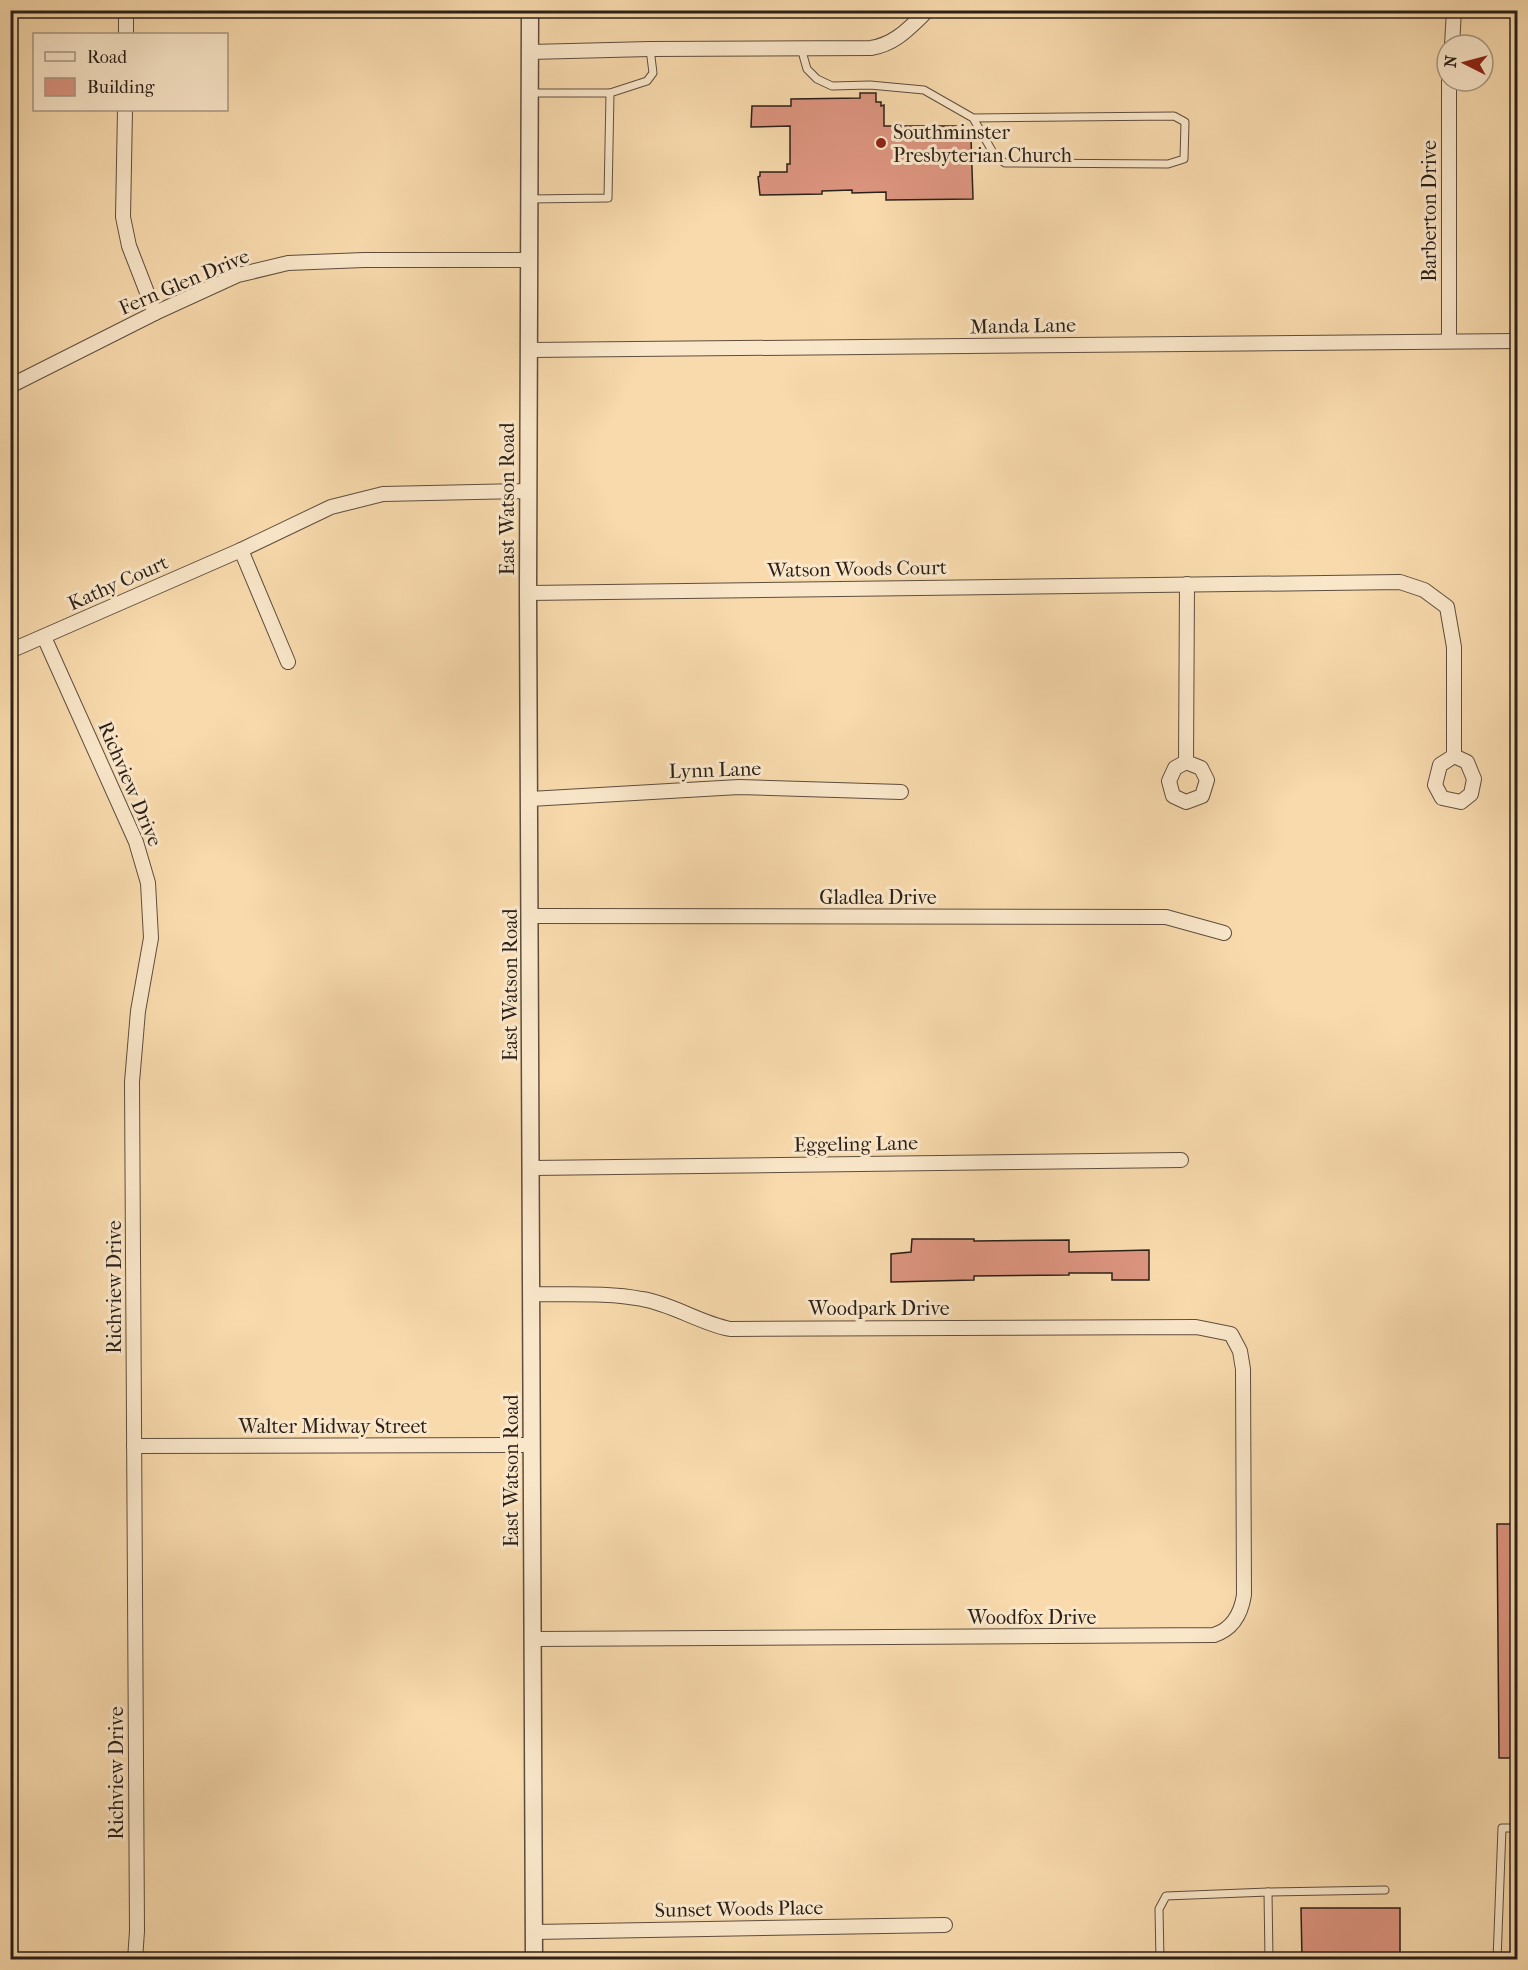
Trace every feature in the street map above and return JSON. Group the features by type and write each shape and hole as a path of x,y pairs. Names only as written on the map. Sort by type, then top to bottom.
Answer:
{"street":[{"path":"126,10 126,33"},
{"name":"East Watson Road","path":"530,10 528,593 534,1959"},
{"path":"530,52 871,48 894,41 928,10"},
{"path":"1453,33 1454,10"},
{"name":"Barberton Drive","path":"1449,93 1449,341"},
{"path":"124,111 123,218 129,246 155,313"},
{"name":"Fern Glen Drive","path":"10,386 155,313 238,275 288,263 364,260 528,260"},
{"name":"Manda Lane","path":"529,350 1518,341"},
{"name":"Kathy Court","path":"10,651 241,550 331,507 383,494 528,491"},
{"path":"241,550 288,662"},
{"name":"Watson Woods Court","path":"528,593 1400,582 1424,590 1447,607 1454,647 1454,756"},
{"path":"1186,762 1187,584"},
{"name":"Richview Drive","path":"44,637 136,842 148,883 151,938 138,1011 132,1082 137,1931 135,1959"},
{"name":"Lynn Lane","path":"530,799 739,787 901,792"},
{"name":"Gladlea Drive","path":"531,916 1166,917 1224,933"},
{"name":"Eggeling Lane","path":"531,1168 1181,1160"},
{"name":"Woodpark Drive","path":"531,1294 643,1299 663,1304 714,1326 730,1329 1196,1327 1231,1334"},
{"name":"Woodfox Drive","path":"533,1639 1214,1635 1225,1632 1242,1610 1244,1595 1243,1368 1240,1351 1231,1334"},
{"name":"Walter Midway Street","path":"134,1446 532,1445"},
{"name":"Sunset Woods Place","path":"534,1932 945,1925"}],"lane":[{"path":"801,48 807,69 817,79 832,87 870,86 924,90 973,118 995,156 1005,163 1168,164 1184,159 1185,122 1174,116 973,118"},
{"path":"530,93 610,93 647,81 652,72 650,49"},
{"path":"529,199 608,198 610,93"},
{"path":"1497,1959 1502,1828 1518,1828"},
{"path":"1160,1959 1159,1909 1166,1896 1385,1890"},
{"path":"1268,1892 1269,1959"}],"building":[{"name":"Southminster Presbyterian Church","path":"860,93 876,93 876,102 881,102 881,106 884,105 884,126 956,126 956,138 971,138 973,199 886,200 886,192 852,193 852,190 822,191 822,194 760,195 758,177 760,172 787,172 787,164 790,164 790,126 751,127 752,106 791,106 791,99 860,98"},
{"path":"912,1239 1069,1240 1069,1252 1149,1250 1149,1280 1112,1280 1112,1273 1069,1273 1069,1275 974,1276 974,1280 891,1282 891,1254 911,1252"},
{"path":"1497,1524 1518,1524 1518,1758 1499,1758"},
{"path":"1301,1908 1400,1908 1400,1959 1302,1959"}],"place":[{"name":"Southminster Presbyterian Church","path":"881,143"}]}
